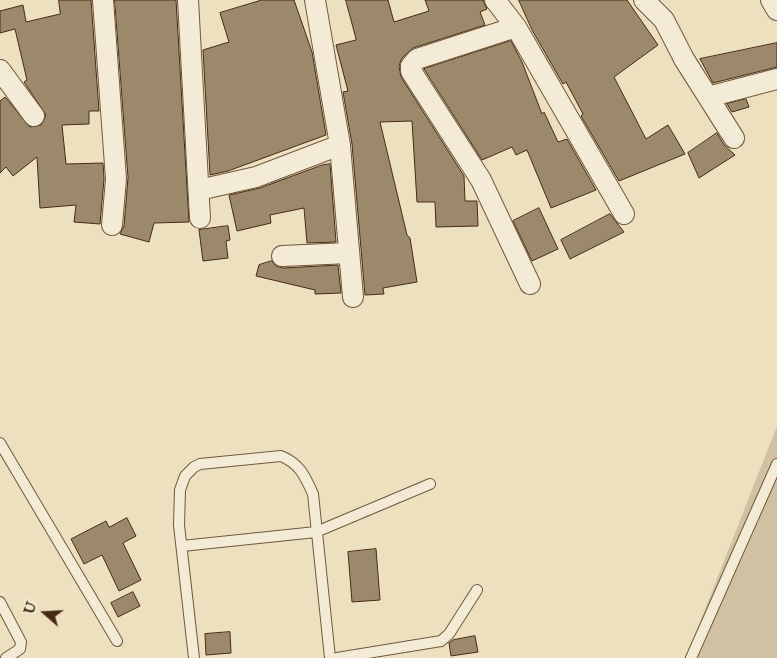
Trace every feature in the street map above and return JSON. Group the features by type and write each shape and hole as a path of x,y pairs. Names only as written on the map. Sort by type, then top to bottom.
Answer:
{"street":[{"path":"103,0 116,179 112,226"},
{"path":"188,0 200,218"},
{"path":"315,0 340,145 352,297"},
{"path":"495,0 516,27 624,214"},
{"path":"644,0 664,20 684,59 734,138"},
{"path":"772,0 777,10"},
{"path":"516,27 417,59 411,66 410,71 486,188 530,284"},
{"path":"0,70 6,94 34,116"},
{"path":"708,97 777,79"},
{"path":"199,190 256,177 340,145"},
{"path":"282,256 349,253"}],"lane":[{"path":"0,443 117,641"},
{"path":"194,658 182,546 180,490 185,476 200,464 281,456 293,461 302,469 313,494 330,658"},
{"path":"691,658 777,464"},
{"path":"182,546 316,532 430,484"},
{"path":"337,658 441,641 449,634 477,590"},
{"path":"0,602 21,642 20,649 6,658"}],"shaded area":[{"path":"777,426 777,658 686,658"}],"building":[{"path":"59,0 91,0 99,111 89,111 89,124 62,125 66,164 103,163 104,179 100,224 74,222 76,205 40,208 37,157 13,176 6,167 0,173 0,101 5,97 30,127 41,125 46,115 24,82 27,80 15,29 0,33 0,11 23,5 26,22 60,14"},
{"path":"115,0 176,0 189,222 154,223 149,242 120,234 124,226 128,178"},
{"path":"262,0 294,0 312,52 326,135 228,171 210,175 203,50 229,42 220,13"},
{"path":"346,0 388,0 394,22 429,11 425,0 483,0 487,9 480,12 485,25 413,48 402,58 399,66 401,77 464,176 465,201 477,201 478,226 436,227 435,202 417,202 412,121 380,122 407,235 410,238 417,282 383,288 384,294 365,295 352,144 343,92 348,91 336,45 356,40"},
{"path":"519,0 627,0 658,45 614,77 646,139 668,125 685,154 619,181 581,116 583,114 566,82 563,84 532,30"},
{"path":"511,41 522,62 542,114 544,112 558,142 567,139 596,190 551,208 527,150 516,155 512,147 482,160 424,69"},
{"path":"777,43 777,67 713,83 700,59"},
{"path":"746,99 749,107 732,112 727,104"},
{"path":"717,133 724,145 735,155 699,178 688,153"},
{"path":"330,164 336,242 307,243 304,208 270,215 271,223 237,231 229,195 260,188 322,165"},
{"path":"539,208 558,249 532,261 513,221"},
{"path":"610,214 624,232 570,259 561,240"},
{"path":"228,226 230,240 226,241 228,258 203,261 199,230"},
{"path":"272,261 276,266 283,268 338,265 341,293 315,294 315,290 256,276 259,265"},
{"path":"127,518 136,536 123,543 141,580 119,591 102,555 84,564 71,539 106,521 109,527"},
{"path":"376,549 380,600 352,602 348,552"},
{"path":"133,592 140,606 118,617 111,603"},
{"path":"230,632 231,653 206,655 205,634"},
{"path":"475,636 478,652 451,656 449,643 453,640"}]}
